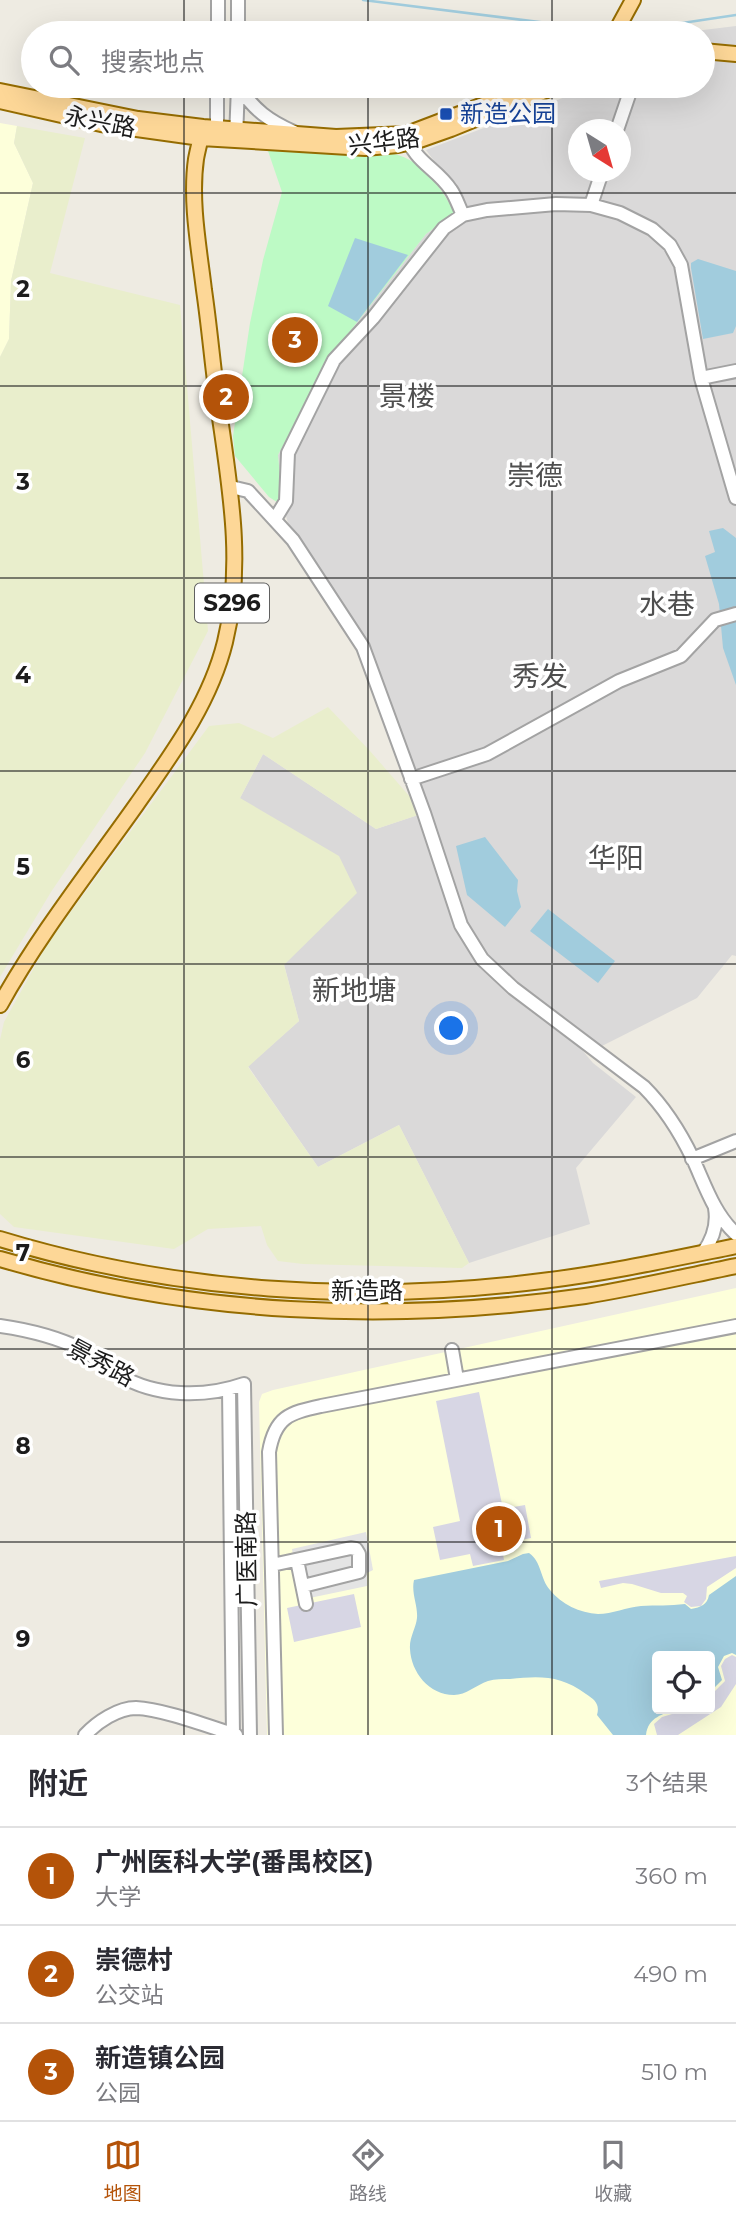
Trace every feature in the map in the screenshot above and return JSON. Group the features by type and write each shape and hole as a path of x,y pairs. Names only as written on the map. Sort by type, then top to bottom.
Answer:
{"main road":[{"path":"613,21 624,0"},
{"path":"622,21 633,0"},
{"path":"715,52 736,54"},
{"name":"永兴路","path":"0,91 21,95"},
{"name":"永兴路","path":"34,98 210,134"},
{"name":"兴华路","path":"210,134 349,148 386,146 504,98"},
{"name":"兴华路","path":"237,136 408,138 451,130 528,98"},
{"name":"永兴路","path":"0,101 123,128 210,134"},
{"name":"S296","path":"0,1005 20,971 179,742 212,680 225,642 233,589 231,487 219,411 195,197 196,160 210,134"},
{"name":"新造路","path":"0,1238 92,1262 178,1278 317,1291 418,1291 506,1285 608,1271 736,1246"},
{"name":"新造路","path":"0,1259 78,1280 177,1297 270,1308 337,1312 452,1309 546,1301 736,1266"}],"street":[{"path":"218,1 218,21"},
{"path":"238,1 238,21"},
{"path":"210,134 215,98"},
{"path":"237,136 238,98"},
{"path":"247,98 272,122 301,135"},
{"path":"621,119 628,98"},
{"path":"408,138 415,155 434,169 451,190 463,215"},
{"path":"591,205 599,182"},
{"path":"275,519 286,501 288,453 334,360 373,318 444,228 463,215 487,210 556,204 591,205 620,214 652,229 670,244 681,265 701,379 736,498"},
{"path":"701,379 736,371"},
{"path":"231,487 248,491 293,540 363,647 461,925 482,959 513,988 644,1087 660,1103 679,1132 715,1208 736,1234"},
{"path":"411,779 486,754 619,681 681,656 716,620 736,614"},
{"path":"692,1159 736,1141"},
{"path":"703,1252 713,1234 715,1208"},
{"name":"景秀路","path":"0,1326 42,1335 71,1345 118,1374 145,1386 199,1394 244,1384"},
{"path":"276,1735 269,1452 272,1434 282,1420 299,1411 736,1326"},
{"path":"452,1350 457,1379"},
{"name":"广医南路","path":"244,1384 250,1735"},
{"name":"广医南路","path":"229,1389 235,1735"},
{"path":"272,1565 356,1549 359,1554 359,1572 303,1586"},
{"path":"297,1559 306,1604"},
{"path":"85,1735 94,1724 135,1708 152,1710 235,1735"}],"shaded area":[{"path":"736,26 736,956 732,955 697,998 594,1050 560,1024 593,1063 636,1097 576,1168 590,1224 469,1263 399,1125 318,1167 248,1066 299,1021 240,798 263,754 376,829 424,813 363,647 293,540 283,506 278,455 330,357 426,234 455,213 454,188 426,150 562,98 715,98 715,29"},
{"path":"0,123 17,126 14,143 33,183 11,281 9,339 0,357"},
{"path":"17,126 85,138 50,273 180,305 208,631 145,753 51,892 0,977 0,357 9,339 11,281 33,183 14,143"},
{"path":"328,707 424,813 376,829 263,754 240,798 339,856 357,893 284,965 299,1021 248,1067 318,1167 399,1125 469,1263 462,1268 278,1261 267,1245 261,1226 208,1229 174,1249 14,1227 0,1214 0,1040 4,1022 49,941 209,726 239,723 273,738"},
{"path":"736,1288 736,1735 267,1735 259,1402 262,1394"},
{"path":"479,1392 503,1509 525,1505 531,1538 501,1544 504,1560 473,1566 470,1554 440,1560 433,1527 460,1521 436,1401"},
{"path":"366,1532 373,1570 367,1573 367,1586 300,1600 292,1549"},
{"path":"736,1556 736,1568 707,1587 706,1599 701,1606 691,1607 684,1602 687,1596 683,1593 661,1593 623,1583 601,1588 599,1581"},
{"path":"354,1594 361,1627 294,1642 287,1608"},
{"path":"732,1655 736,1657 736,1684 721,1707 715,1711 715,1691 725,1681 721,1666 725,1659"},
{"path":"672,1714 710,1714 678,1735 657,1735 654,1724 662,1717"}],"green space":[{"path":"267,148 394,154 423,169 444,194 455,213 426,234 330,357 278,455 283,506 269,497 235,456 233,436 250,323 263,260 282,192"}],"water":[{"path":"355,238 408,255 357,322 328,306"},
{"path":"698,259 736,271 736,326 733,333 703,339 691,268 691,263"},
{"path":"723,528 736,538 736,685 723,648 719,604 705,556 715,552 709,531"},
{"path":"485,837 518,880 517,891 521,907 505,927 467,895 456,846"},
{"path":"548,909 615,961 598,983 530,931"},
{"path":"529,1553 533,1557 554,1595 571,1607 591,1613 603,1614 636,1607 685,1604 691,1609 695,1608 703,1605 709,1595 736,1576 736,1655 732,1653 724,1656 718,1667 722,1680 715,1687 715,1651 652,1651 652,1714 665,1714 653,1720 646,1735 613,1735 597,1715 598,1708 594,1700 558,1680 540,1677 493,1680 454,1695 429,1687 418,1674 411,1658 411,1641 417,1618 414,1580 508,1561"}],"waterway":[{"path":"363,0 531,21"},
{"path":"696,21 736,15"}],"place":[{"name":"新造公园","path":"446,114"},
{"name":"新造镇公园","path":"295,340"},
{"name":"崇德村","path":"226,397"},
{"name":"广州医科大学(番禺校区)","path":"499,1529"}],"district":[{"name":"景楼","path":"407,396"},
{"name":"崇德","path":"535,475"},
{"name":"水巷","path":"667,604"},
{"name":"秀发","path":"540,676"},
{"name":"华阳","path":"616,858"},
{"name":"新地塘","path":"354,990"}]}
